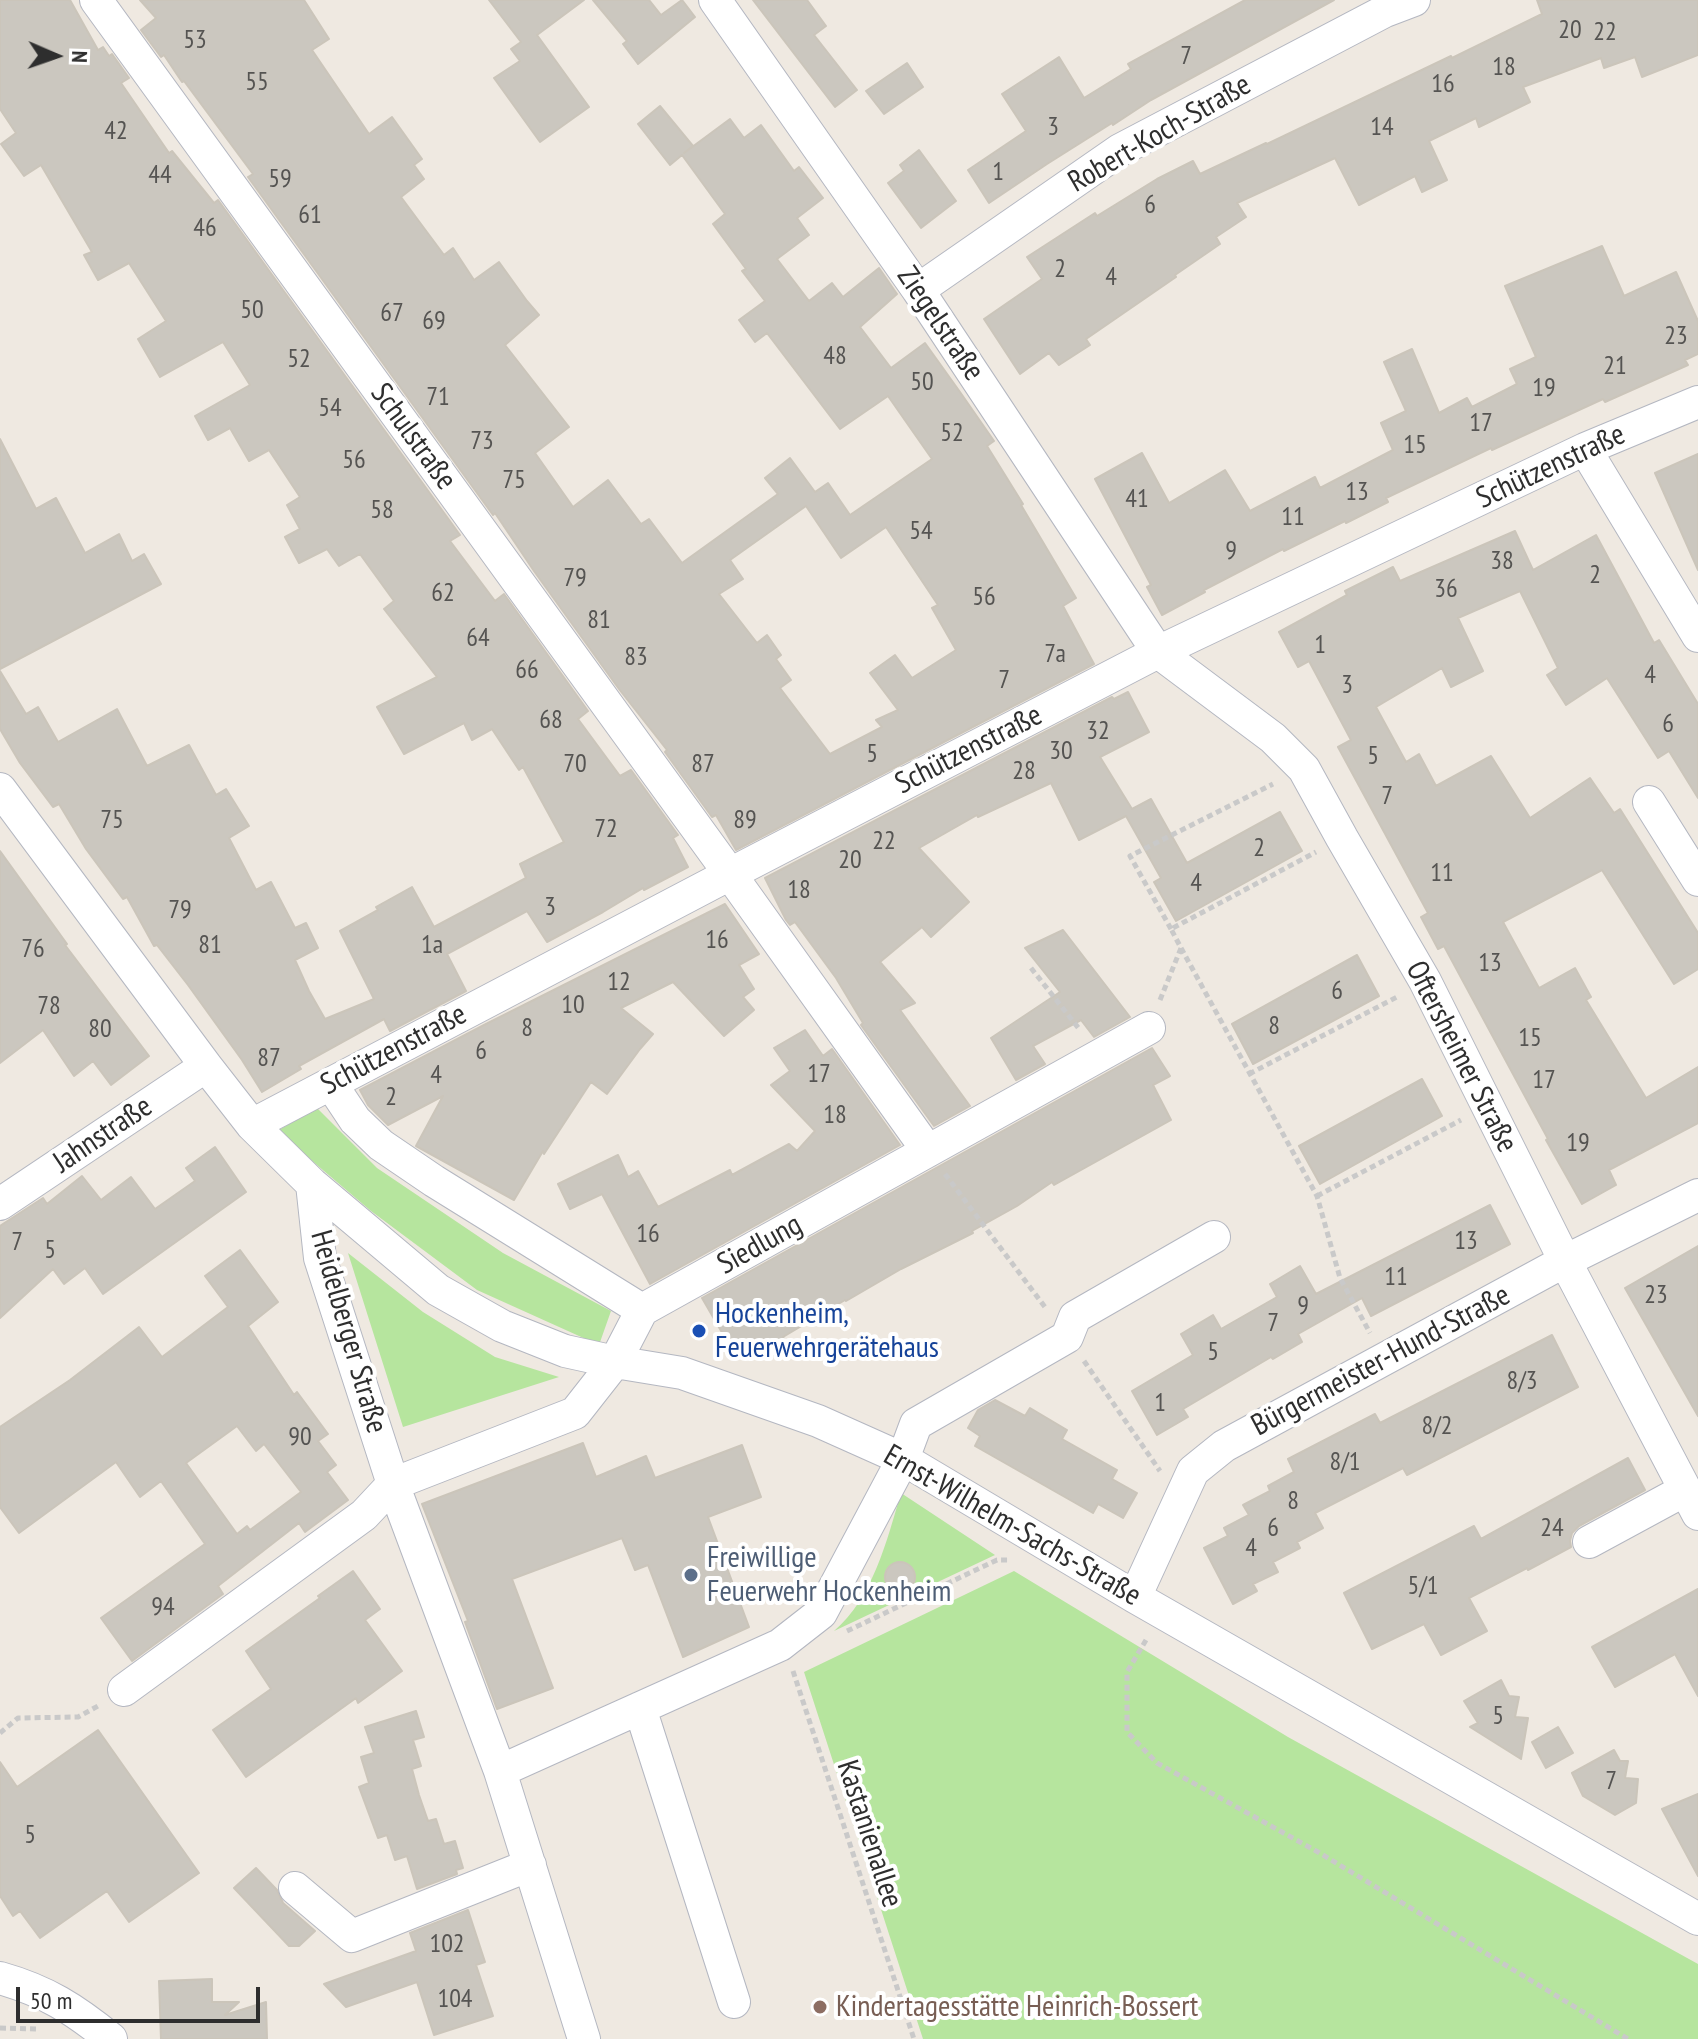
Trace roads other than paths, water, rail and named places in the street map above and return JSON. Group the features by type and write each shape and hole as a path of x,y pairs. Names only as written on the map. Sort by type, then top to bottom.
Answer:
{"street":[{"name":"Schulstraße","path":"96,0 730,874"},
{"name":"Ziegelstraße","path":"715,0 918,290 1158,652"},
{"name":"Robert-Koch-Straße","path":"918,290 1120,150 1385,11 1414,0"},
{"name":"Schützenstraße","path":"252,1125 1158,652 1585,449 1698,402"},
{"path":"1585,449 1698,636"},
{"name":"Oftersheimer Straße","path":"1158,652 1273,738 1304,769 1425,981 1565,1261 1692,1502"},
{"path":"0,789 252,1125 312,1184"},
{"path":"1649,802 1698,880"},
{"path":"730,874 928,1151"},
{"name":"Siedlung","path":"642,1310 1149,1028"},
{"name":"Jahnstraße","path":"0,1204 206,1066"},
{"path":"124,1690 364,1515 393,1484 575,1413 615,1362 642,1310 381,1145 355,1120 331,1084"},
{"name":"Ernst-Wilhelm-Sachs-Straße","path":"312,1184 438,1290 502,1326 565,1351 682,1373 818,1421 903,1459 1135,1597 1698,1919"},
{"name":"Heidelberger Straße","path":"312,1184 320,1258 393,1484 500,1771 584,2039"},
{"name":"Bürgermeister-Hund-Straße","path":"1135,1597 1193,1471 1224,1446 1565,1261 1698,1195"},
{"path":"500,1771 780,1645 821,1613 903,1459 916,1424 1067,1337 1075,1317 1214,1237"},
{"path":"1589,1542 1692,1502"},
{"path":"640,1708 734,2002"},
{"path":"295,1888 352,1936 530,1865"},
{"path":"0,1978 54,1998 84,2016 111,2039"}],"place":[{"name":"Hockenheim, Feuerwehrgerätehaus","path":"699,1331"},
{"name":"Freiwillige Feuerwehr Hockenheim","path":"691,1575"},
{"name":"Kindertagesstätte Heinrich-Bossert","path":"820,2007"}]}
